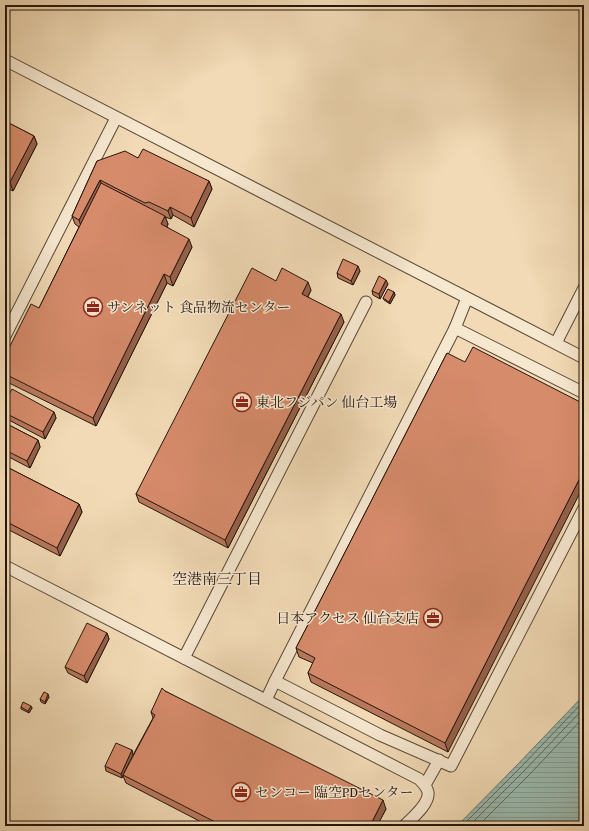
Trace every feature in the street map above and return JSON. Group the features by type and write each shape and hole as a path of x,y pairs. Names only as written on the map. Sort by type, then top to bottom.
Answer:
{"street":[{"path":"5,60 584,358"},
{"path":"5,336 116,118"},
{"path":"556,343 584,288"},
{"path":"266,700 455,328 467,298"},
{"path":"184,658 366,302"},
{"path":"455,328 584,393"},
{"path":"275,681 380,735 451,766 584,508"},
{"path":"5,566 419,779 425,785 428,794 426,803 404,826"},
{"path":"425,785 439,760"}],"water":[{"path":"584,695 584,826 457,826 518,764"}],"building":[{"path":"5,121 34,136 10,182 5,180"},
{"path":"143,149 209,181 191,218 170,207 168,211 149,202 145,203 100,180 79,220 72,216 97,161 125,151 138,158"},
{"path":"101,183 165,216 161,224 189,239 170,277 164,274 93,418 5,374 5,356 31,304 39,308"},
{"path":"343,259 358,266 351,281 337,273"},
{"path":"252,268 276,281 282,268 308,282 302,294 341,314 225,540 136,494"},
{"path":"379,276 386,280 379,294 372,291"},
{"path":"388,289 394,292 389,302 383,298"},
{"path":"473,347 584,404 584,470 445,743 308,673 315,658 296,648 447,353 465,362"},
{"path":"12,389 54,412 43,432 5,413 5,402"},
{"path":"5,423 38,440 27,461 5,450"},
{"path":"5,466 79,504 57,548 5,521"},
{"path":"87,623 107,633 84,676 65,667"},
{"path":"162,688 165,691 383,800 370,826 223,826 123,775 155,715 151,712"},
{"path":"44,692 48,694 45,702 40,699"},
{"path":"23,702 31,706 28,711 21,707"},
{"path":"116,743 132,750 121,774 105,766"}],"place":[{"name":"サンネット 食品物流センター","path":"93,307"},
{"name":"東北フジパン 仙台工場","path":"242,402"},
{"name":"日本アクセス 仙台支店","path":"433,618"},
{"name":"センコー 臨空PDセンター","path":"241,792"}],"district":[{"name":"空港南三丁目","path":"217,579"}]}
